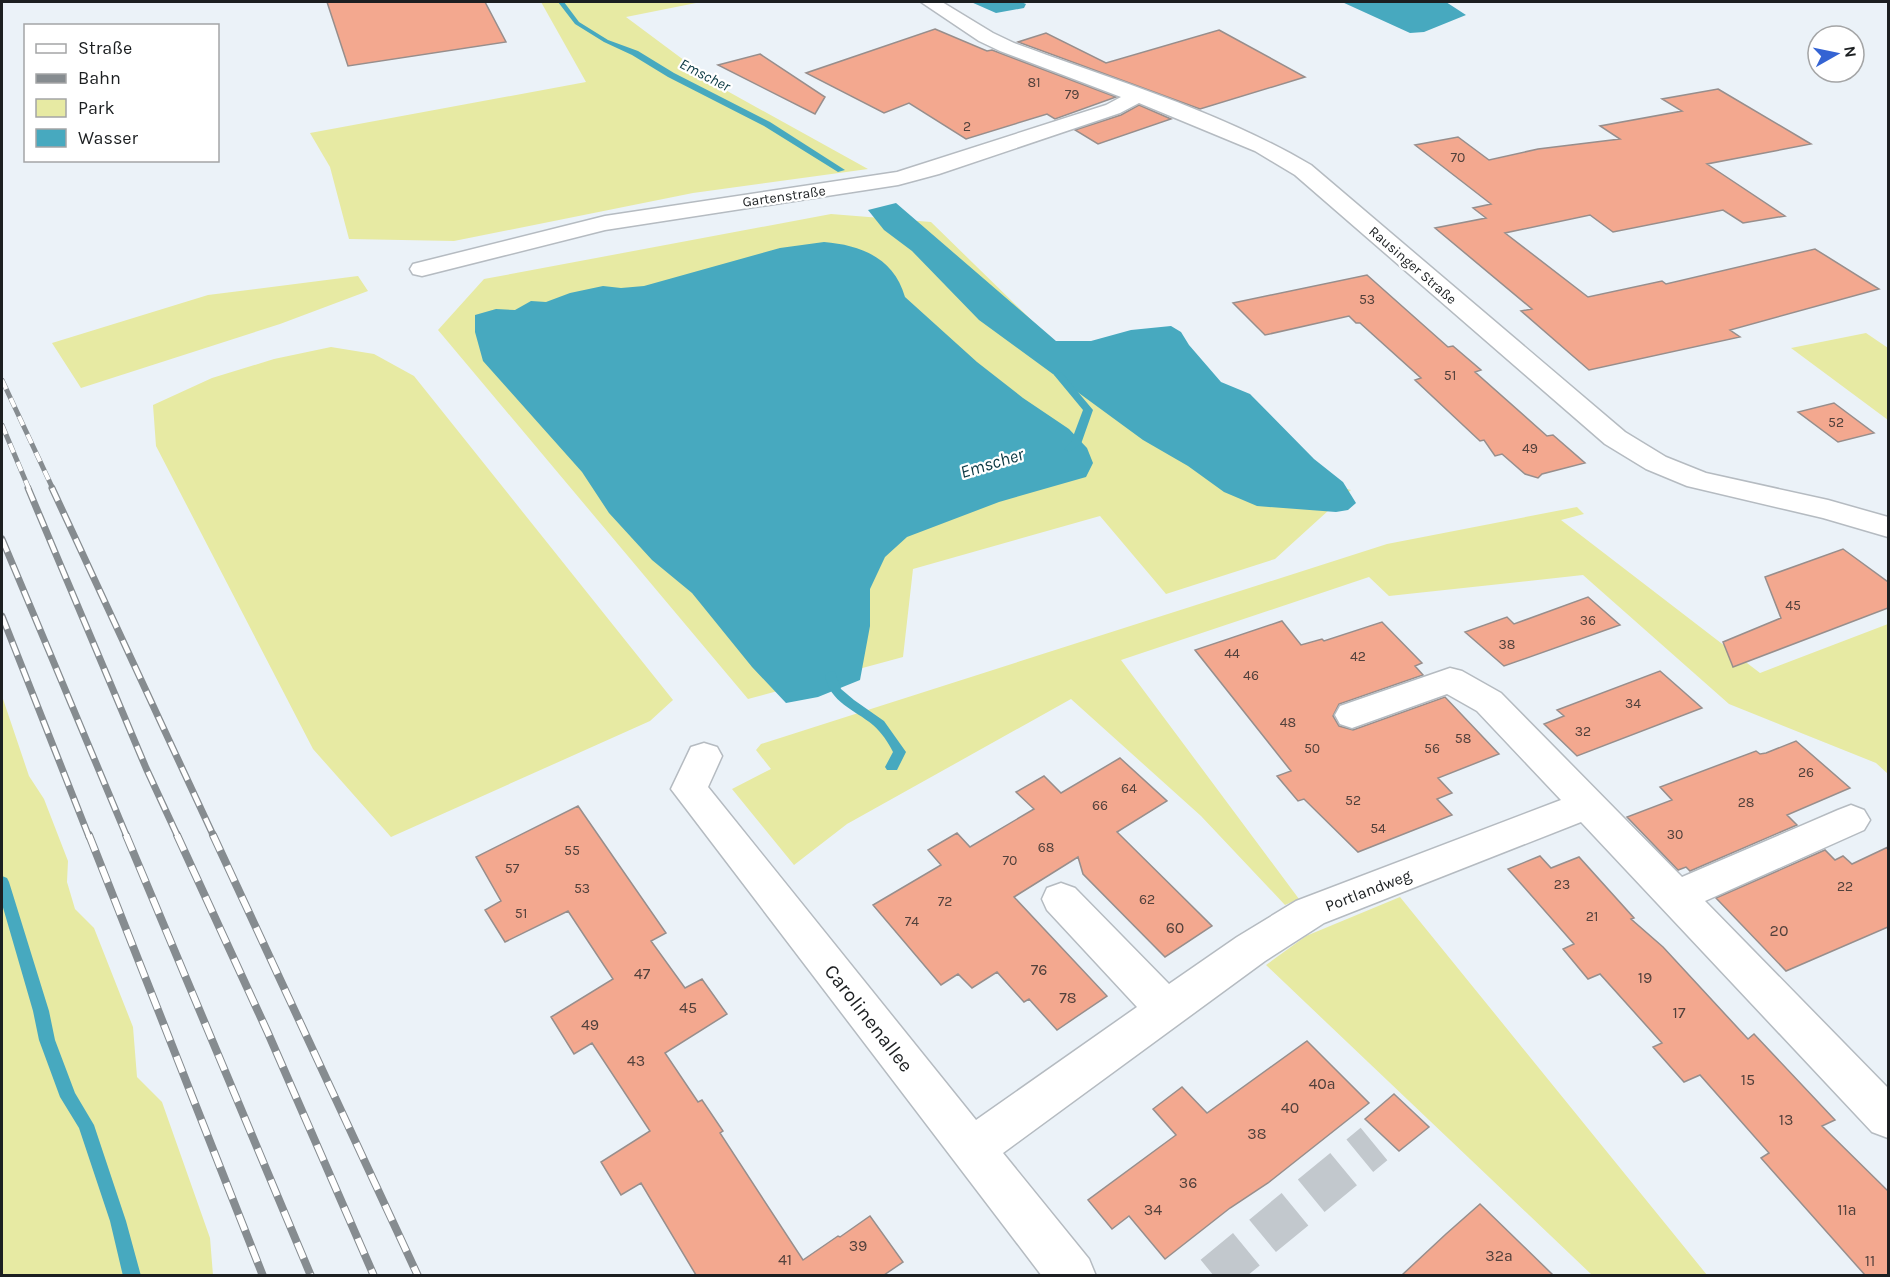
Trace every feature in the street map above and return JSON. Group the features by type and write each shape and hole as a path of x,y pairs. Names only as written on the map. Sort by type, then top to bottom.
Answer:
{"street":[{"name":"Rausinger Straße","path":"930,2 986,37 1263,146 1303,170 1615,438 1656,463 1697,480 1828,510 1888,527"},
{"name":"Gartenstraße","path":"422,269 605,223 898,177 931,169 1113,109 1138,96"},
{"path":"1352,715 1450,680 1489,702 1888,1119"},
{"name":"Carolinenallee","path":"704,756 688,789 1072,1275"},
{"name":"Portlandweg","path":"973,1148 1251,949 1310,912 1587,805"},
{"path":"1676,897 1851,820"},
{"path":"1061,899 1167,1010"}],"green space":[{"path":"541,2 701,2 626,17 720,87 868,169 693,193 454,241 349,239 330,167 310,133 586,82"},
{"path":"831,214 931,222 1151,437 1351,490 1275,559 1166,594 1100,516 913,569 903,657 748,699 438,330 484,279"},
{"path":"358,276 368,291 280,324 81,388 52,343 208,295"},
{"path":"1866,333 1888,348 1888,420 1791,348"},
{"path":"331,347 374,354 414,376 673,700 650,721 391,837 313,749 156,446 153,405 212,378 274,359"},
{"path":"1577,507 1584,514 1561,520 1760,673 1888,624 1888,774 1876,763 1729,704 1583,575 1389,596 1369,577 1121,660 1299,899 1285,905 1201,816 1071,699 847,824 794,865 732,789 771,769 756,750 761,744 1387,544"},
{"path":"2,696 29,776 44,799 68,861 67,882 75,909 94,928 133,1027 137,1077 162,1102 210,1238 213,1275 2,1275"},
{"path":"1400,897 1707,1275 1592,1275 1266,965 1306,936"}],"water":[{"path":"971,2 1021,2 1026,4 1024,8 996,13"},
{"path":"1342,2 1446,2 1466,15 1424,32 1410,33"},
{"path":"896,203 1056,341 1091,341 1131,330 1171,326 1181,332 1189,345 1221,382 1250,394 1314,459 1343,482 1356,503 1348,510 1336,512 1257,506 1224,492 1188,466 1143,440 979,320 912,251 884,230 868,210"},
{"path":"824,242 863,250 884,263 893,272 905,297 977,362 1023,398 1069,429 1087,448 1093,463 1086,477 999,502 907,537 885,557 870,589 870,626 860,680 818,697 786,703 752,667 692,593 652,560 609,513 582,472 483,361 475,332 475,315 496,309 515,310 531,301 546,302 570,293 603,286 621,288 644,286 780,248"}],"building":[{"path":"327,2 485,2 506,42 348,66"},
{"path":"935,29 987,51 992,50 1116,97 1055,119 1047,114 966,139 909,103 884,113 806,73"},
{"path":"1219,30 1305,77 1200,109 1018,42 1046,33 1106,63"},
{"path":"760,54 825,97 815,114 718,65"},
{"path":"1718,89 1811,144 1707,164 1785,216 1743,223 1723,210 1613,232 1590,215 1505,233 1588,297 1662,281 1666,284 1815,249 1879,289 1730,330 1740,337 1589,370 1521,311 1532,309 1435,228 1486,218 1473,208 1491,204 1415,145 1458,137 1489,160 1538,149 1620,139 1600,126 1682,111 1662,99"},
{"path":"1139,105 1171,119 1098,144 1075,130 1121,115"},
{"path":"1367,275 1448,347 1453,346 1481,370 1475,372 1547,436 1553,435 1585,463 1542,474 1538,478 1525,474 1502,454 1495,456 1484,440 1480,441 1415,380 1421,378 1360,323 1356,323 1349,316 1265,335 1233,303"},
{"path":"1834,403 1874,433 1838,442 1798,412"},
{"path":"1843,549 1888,582 1888,608 1733,667 1723,642 1781,618 1765,577"},
{"path":"1588,597 1620,625 1504,666 1465,632 1507,617 1514,624"},
{"path":"1282,621 1301,645 1322,639 1324,641 1382,622 1422,663 1415,666 1423,675 1339,704 1333,716 1339,726 1353,730 1445,697 1499,754 1438,778 1452,793 1437,799 1452,815 1358,852 1304,799 1298,801 1277,776 1291,771 1195,650"},
{"path":"1660,671 1702,708 1577,756 1544,724 1564,716 1557,710"},
{"path":"1796,741 1850,788 1787,815 1797,825 1690,871 1686,867 1678,870 1627,817 1672,800 1660,787 1756,751 1760,754 1766,753"},
{"path":"1120,758 1167,801 1117,832 1212,926 1165,957 1083,874 1078,857 1014,897 1107,996 1057,1030 1029,999 1024,1002 997,972 972,988 958,974 941,985 873,905 941,865 928,850 957,833 970,847 1034,809 1016,792 1044,776 1061,793"},
{"path":"578,806 666,933 651,941 685,988 702,979 727,1014 665,1053 698,1102 702,1100 723,1131 720,1133 803,1260 870,1216 903,1262 884,1275 696,1275 641,1183 621,1195 601,1162 650,1131 592,1043 574,1054 551,1017 613,979 568,911 505,942 485,910 501,901 476,857"},
{"path":"1888,847 1888,927 1786,971 1716,898 1825,850 1835,860 1843,856 1852,864"},
{"path":"1540,856 1551,868 1579,857 1634,918 1631,919 1663,947 1748,1039 1754,1034 1835,1120 1822,1126 1888,1191 1888,1275 1865,1275 1761,1158 1769,1153 1700,1075 1684,1082 1653,1047 1662,1043 1600,974 1588,979 1563,949 1574,944 1508,869"},
{"path":"1307,1041 1369,1103 1268,1183 1230,1208 1165,1259 1129,1216 1112,1229 1088,1200 1176,1135 1153,1109 1182,1087 1207,1113"},
{"path":"1394,1094 1429,1127 1399,1151 1365,1119"},
{"path":"1480,1204 1553,1275 1402,1275 1446,1234"}],"waterway":[{"name":"Emscher","path":"561,2 577,23 606,41 635,53 671,75 767,124 841,170"},
{"name":"Emscher","path":"1059,375 1088,410 1076,444 1069,449"},
{"name":"Emscher","path":"831,675 833,684 842,698 873,718 893,741 900,752 892,767"},
{"path":"2,882 41,1011 47,1040 68,1097 86,1125 118,1221 132,1276"}],"tunnel":[{"path":"1214,1276 1374,1144"}],"railway":[{"path":"2,380 53,489"},
{"path":"2,425 29,489"},
{"path":"28,488 146,768 178,837"},
{"path":"52,488 214,837"},
{"path":"2,539 127,837"},
{"path":"2,616 89,837"},
{"path":"89,835 263,1276"},
{"path":"126,835 311,1276"},
{"path":"177,835 268,1033 374,1276"},
{"path":"213,835 418,1276"}]}
